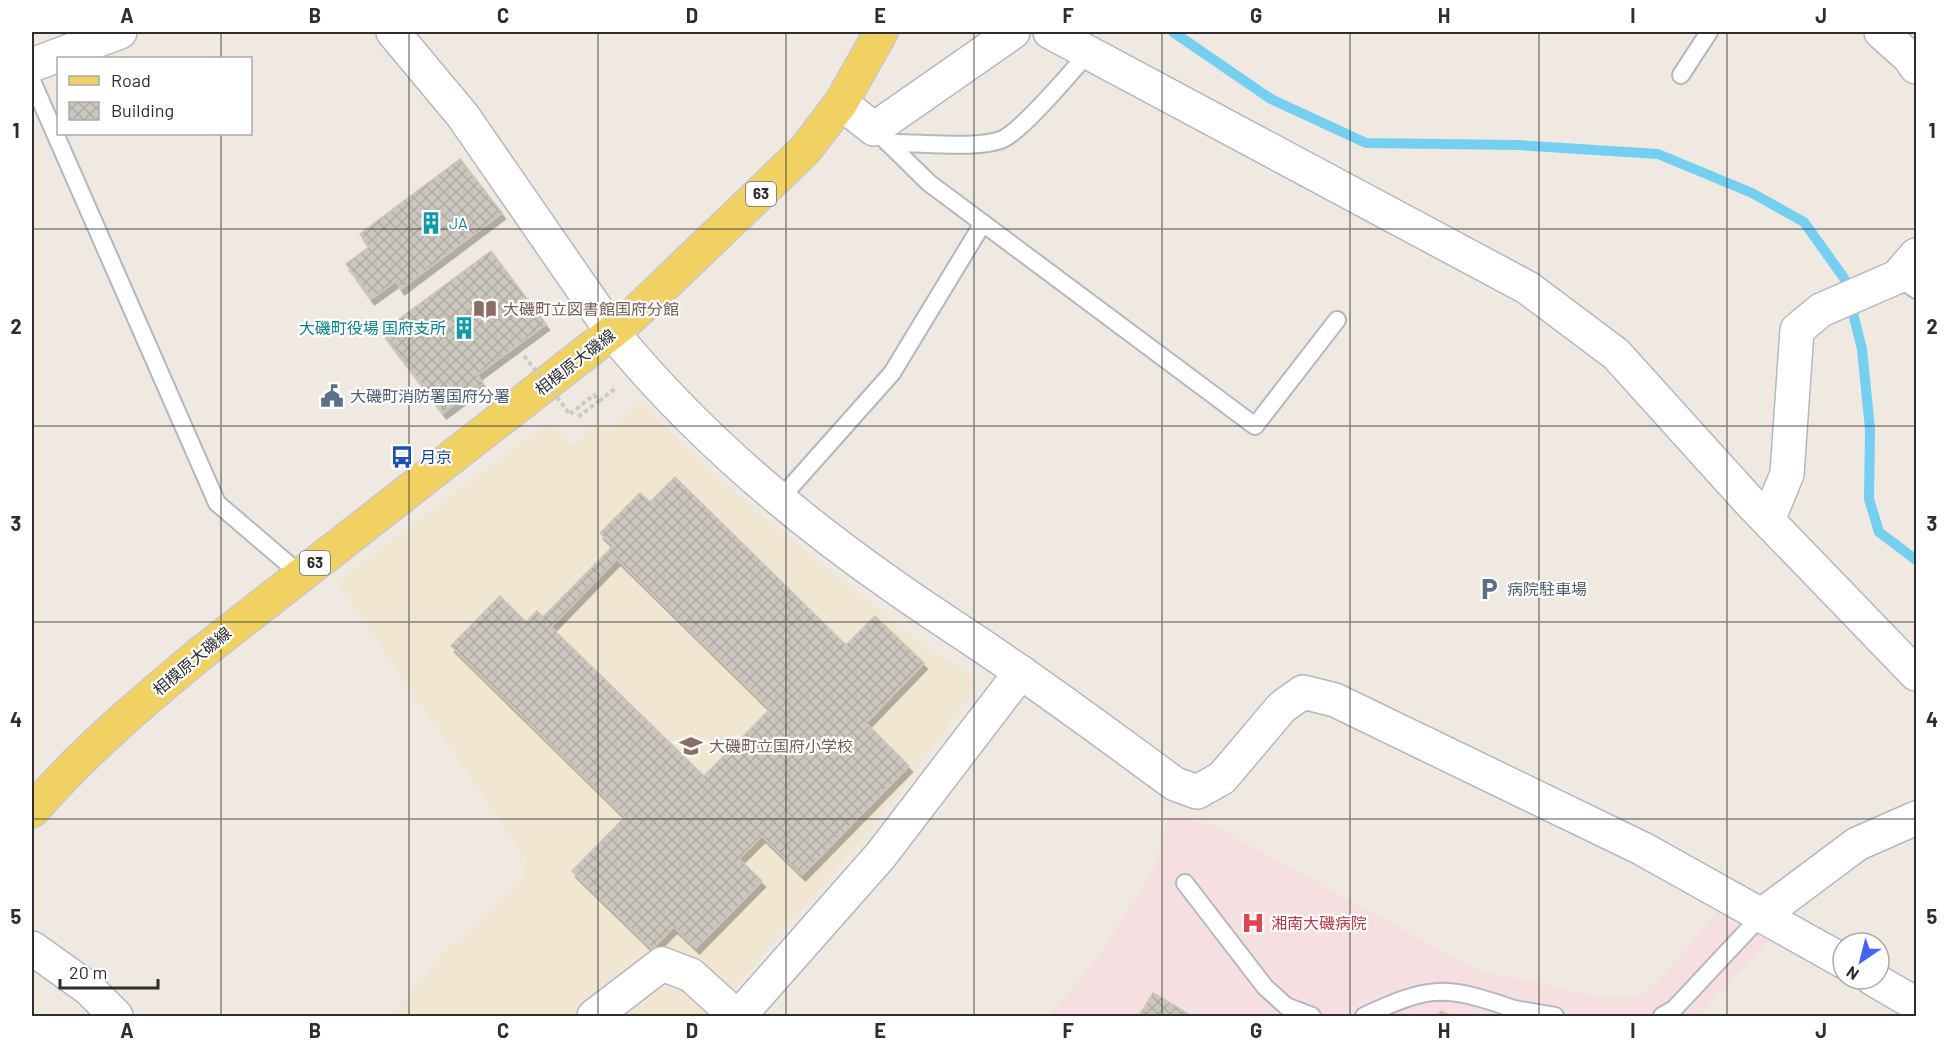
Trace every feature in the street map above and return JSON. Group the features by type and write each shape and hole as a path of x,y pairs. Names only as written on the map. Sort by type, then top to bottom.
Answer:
{"main road":[{"name":"相模原大磯線","path":"32,812 57,782 148,697 300,574 613,333 744,211 805,150 841,103 881,32"}],"street":[{"path":"32,65 120,32"},
{"path":"393,32 463,116 613,333 638,364 717,445 779,500 890,584 1021,672 1174,784 1197,792 1222,778 1282,707 1303,692 1335,700 1643,849 1831,955"},
{"path":"841,103 881,136 1013,32"},
{"path":"1050,32 1090,51 1528,288 1616,354 1768,520 1917,674"},
{"path":"1881,32 1917,67"},
{"path":"1768,520 1787,474 1797,330 1821,310 1910,274"},
{"path":"594,1017 662,964 691,975 737,1017 882,855 1021,672"},
{"path":"1762,915 1857,844 1917,818"},
{"path":"32,948 88,988 116,1017"},
{"path":"1891,989 1917,1004"}],"lane":[{"path":"1681,75 1709,32"},
{"path":"881,136 960,144 1003,138 1022,123 1090,51"},
{"path":"32,81 217,503 300,574"},
{"path":"881,136 929,183 1255,426 1337,320"},
{"path":"779,500 892,373 983,223"},
{"path":"1185,883 1265,987 1286,1006 1312,1017"},
{"path":"1662,1017 1674,1010 1762,915"},
{"path":"1364,1017 1410,995 1433,991 1468,993 1514,1013 1555,1017"}],"path":[{"path":"524,356 570,414 594,395 599,401"},
{"path":"578,417 622,383"}],"shaded area":[{"name":"大磯町立国府小学校","path":"639,402 758,514 927,648 973,675 975,688 890,805 731,992 720,996 666,948 579,1016 394,1016 392,1015 442,955 521,880 527,860 337,582 546,425 556,429 572,447 598,422 608,431"},
{"name":"湘南大磯病院","path":"1168,815 1214,826 1476,970 1595,996 1640,997 1664,975 1720,908 1772,938 1703,1010 1706,1016 1049,1016 1097,959 1155,868"},
{"path":"671,986 690,996 710,1016 611,1016 655,987"}],"building":[{"name":"JA","path":"460,159 502,213 401,289 396,281 371,299 346,264 369,247 360,234"},
{"name":"大磯町役場 国府支所","path":"491,251 546,324 477,375 483,383 443,413 382,332"},
{"path":"675,477 846,645 875,616 924,663 866,723 909,766 802,875 762,836 739,859 762,881 696,948 674,927 652,949 572,871 625,817 451,646 500,596 526,622 537,611 543,617 613,546 600,533 640,493 650,502","holes":["617,559 770,709 704,776 551,627"]},
{"path":"1153,993 1192,1016 1139,1016"},
{"path":"1441,1011 1451,1016 1438,1016"}],"waterway":[{"path":"1173,32 1271,99 1366,143 1517,145 1658,154 1752,193 1804,222 1844,278 1862,349 1870,429 1869,499 1879,532 1916,560"}],"place":[{"name":"JA","path":"431,223"},
{"name":"大磯町立図書館国府分館","path":"485,309"},
{"name":"大磯町役場 国府支所","path":"464,328"},
{"name":"大磯町消防署国府分署","path":"332,396"},
{"name":"月京","path":"402,457"},
{"name":"病院駐車場","path":"1489,589"},
{"name":"大磯町立国府小学校","path":"691,746"},
{"name":"湘南大磯病院","path":"1253,923"}]}
